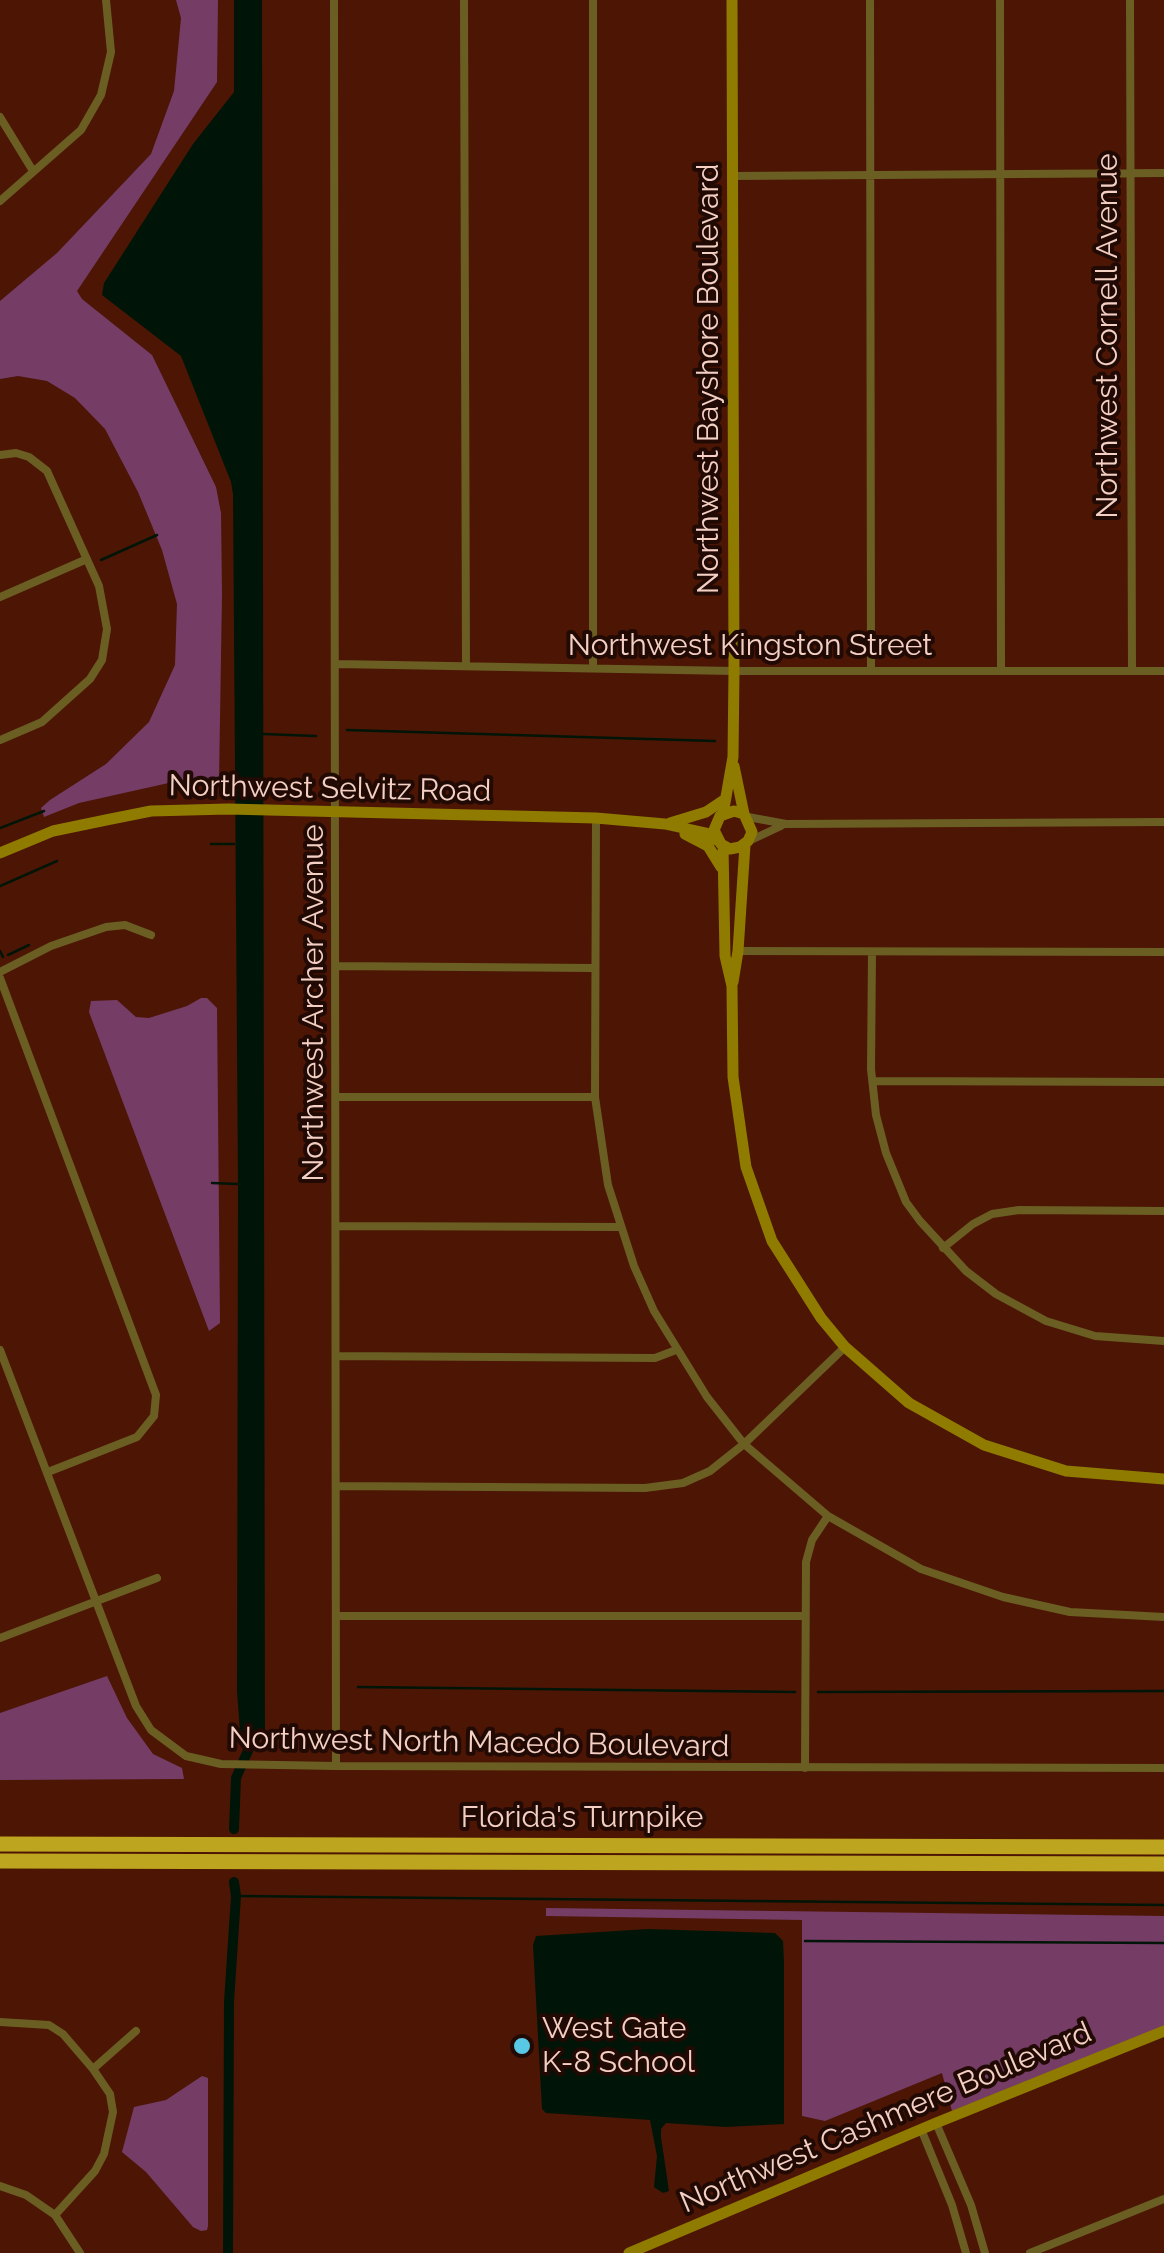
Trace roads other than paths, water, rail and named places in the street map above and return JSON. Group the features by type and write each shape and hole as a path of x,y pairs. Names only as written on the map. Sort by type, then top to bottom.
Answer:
{"highway":[{"name":"Florida's Turnpike","path":"0,1844 1164,1847"},
{"name":"Florida's Turnpike","path":"0,1862 1164,1864"}],"main road":[{"name":"Northwest Bayshore Boulevard","path":"721,815 733,758 732,0"},
{"name":"Northwest Bayshore Boulevard","path":"733,758 746,816"},
{"path":"668,824 706,812 724,800"},
{"name":"Northwest Selvitz Road","path":"0,853 53,830 151,812 228,809 596,818 668,824 706,833 720,843"},
{"path":"732,986 726,956 724,871 714,830 721,815 734,811 746,816 752,832 747,843 732,986 733,1077 746,1167 772,1241 802,1291 844,1347 910,1403 984,1445 1066,1471 1164,1479"},
{"name":"Northwest Selvitz Road","path":"668,824 721,815"},
{"path":"668,824 708,846 724,871"},
{"path":"720,843 735,849 747,843"},
{"name":"Northwest Cashmere Boulevard","path":"629,2253 936,2122 1164,2031"}],"street":[{"path":"0,202 81,130 101,95 110,52 106,0"},
{"name":"Northwest Archer Avenue","path":"334,0 336,1766"},
{"path":"464,0 466,665"},
{"path":"593,0 593,668"},
{"path":"870,0 871,670"},
{"path":"1000,0 1000,671"},
{"name":"Northwest Cornell Avenue","path":"1130,0 1132,671"},
{"path":"0,117 33,171"},
{"path":"733,176 1164,173"},
{"path":"0,456 29,456 47,471 88,558 106,609 107,628 102,660 90,679 42,722 0,740"},
{"path":"0,596 88,558"},
{"name":"Northwest Kingston Street","path":"336,664 734,672 1164,671"},
{"path":"746,816 786,824 1164,822"},
{"path":"596,818 595,1098 608,1185 654,1311 707,1397 744,1444 828,1516 920,1569 1004,1597 1070,1612 1164,1617"},
{"path":"747,843 786,824"},
{"path":"48,1472 137,1437 154,1416 156,1396 0,975 51,946 106,927 125,925 151,935"},
{"path":"738,950 1164,952"},
{"path":"872,952 872,1082 881,1134 906,1202 943,1248 996,1294 1046,1321 1095,1336 1164,1341"},
{"path":"336,966 593,968"},
{"path":"872,1082 1164,1082"},
{"path":"336,1097 595,1098"},
{"path":"943,1248 992,1214 1019,1210 1164,1210"},
{"path":"337,1226 620,1226"},
{"path":"336,1486 645,1488 684,1482 710,1471 744,1444 844,1347"},
{"name":"Northwest North Macedo Boulevard","path":"0,1350 136,1706 151,1730 186,1756 221,1764 336,1766 1164,1768"},
{"path":"337,1356 655,1358 676,1350"},
{"path":"805,1768 806,1562 812,1540 828,1516"},
{"path":"0,1638 157,1578"},
{"path":"336,1616 803,1616"},
{"path":"0,2022 49,2025 63,2034 110,2094 113,2112 104,2154 95,2171 55,2215"},
{"path":"93,2069 136,2031"},
{"path":"936,2122 962,2181 984,2253"},
{"path":"921,2129 966,2253"},
{"path":"945,2188 962,2181"},
{"path":"0,2186 26,2195 55,2215 80,2253"},
{"path":"1030,2253 1053,2249 1164,2200"}],"waterway":[{"path":"101,560 157,535"},
{"path":"347,730 715,741"},
{"path":"263,734 316,736"},
{"path":"0,828 44,811"},
{"path":"211,844 234,844"},
{"path":"0,886 57,861"},
{"path":"8,955 29,945"},
{"path":"0,951 3,957"},
{"path":"212,1183 238,1184"},
{"path":"358,1687 795,1692"},
{"path":"818,1692 1164,1691"},
{"path":"234,1829 236,1778 253,1739"},
{"path":"228,2253 229,2002 234,1882"},
{"path":"236,1896 1164,1905"},
{"path":"805,1941 1164,1943"}],"place":[{"name":"West Gate K-8 School","path":"522,2046"}]}
